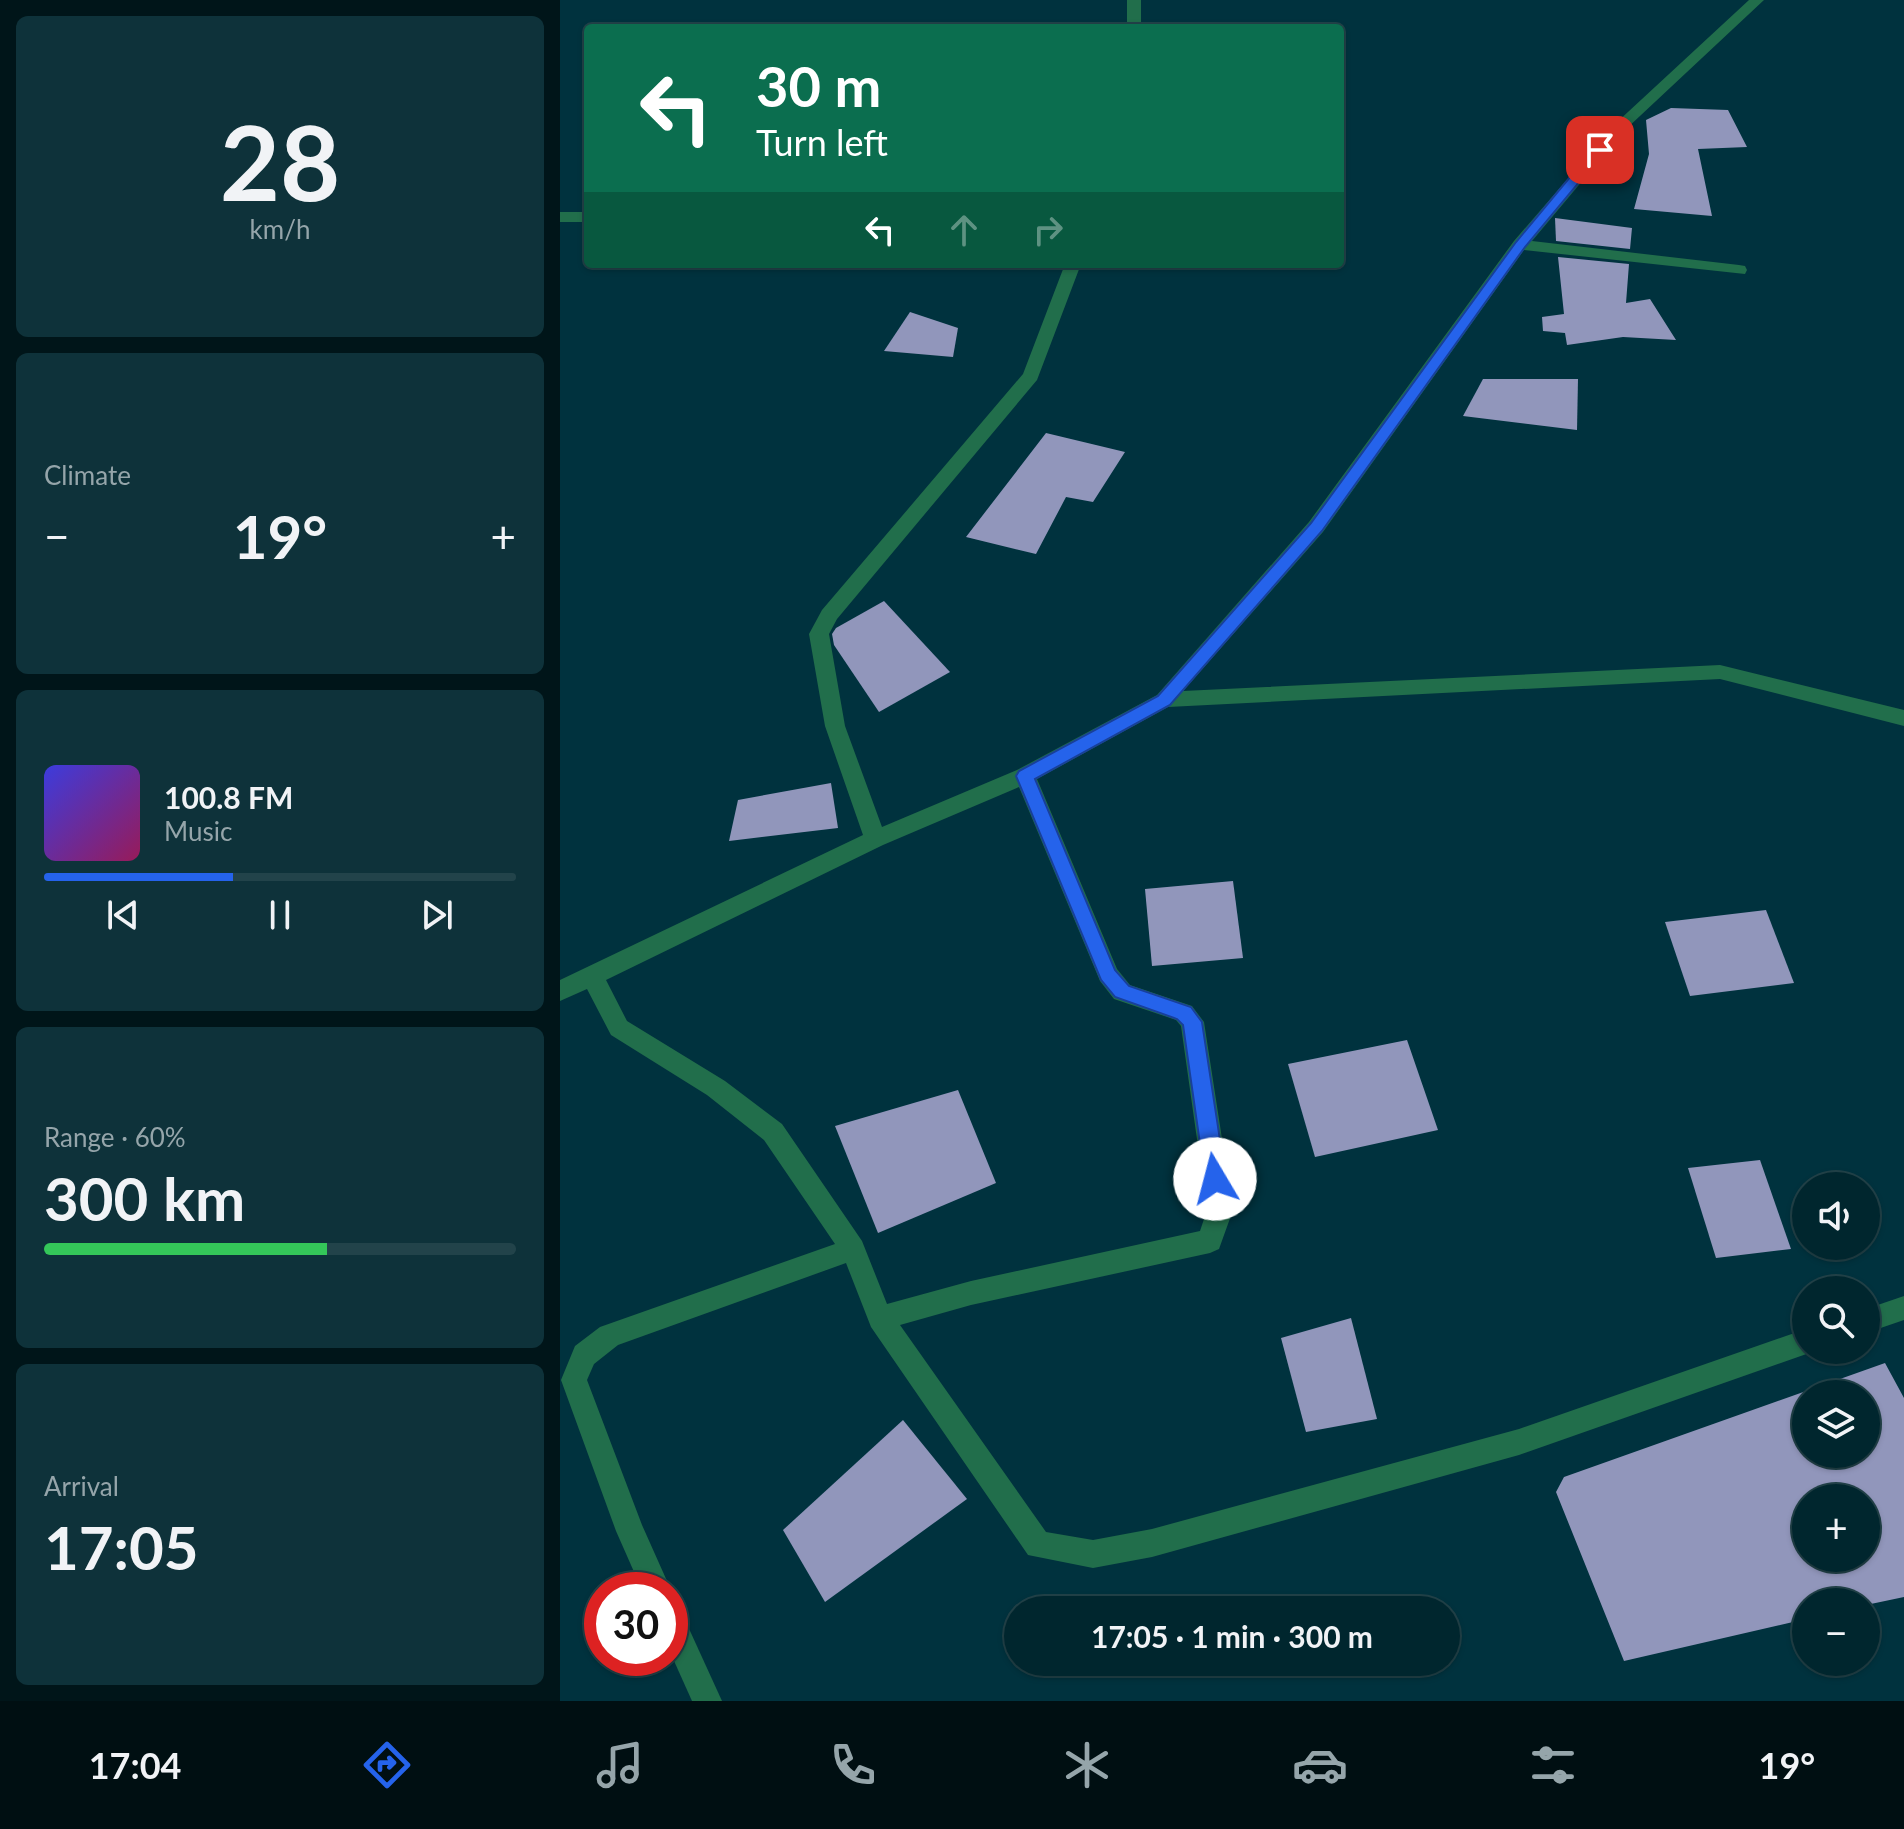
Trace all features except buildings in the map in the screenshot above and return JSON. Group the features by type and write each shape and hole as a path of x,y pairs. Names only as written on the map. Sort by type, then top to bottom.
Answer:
{"street":[{"path":"1134,0 1134,24"},
{"path":"560,991 875,839 1025,776 1164,700 1316,527 1520,245 1620,127 1757,0"},
{"path":"560,217 584,217"},
{"path":"1520,245 1739,270"},
{"path":"875,839 835,726 819,634 829,615 1031,376 1072,268"},
{"path":"1164,700 1720,672 1904,718"},
{"path":"880,1318 971,1293 1210,1241 1220,1210 1192,1022 1184,1013 1122,992 1108,974 1025,776"},
{"path":"591,974 619,1028 716,1088 773,1132 853,1249 880,1318 1038,1545 1093,1554 1152,1543 1519,1442 1792,1347"},
{"path":"649,1572 630,1531 574,1380 584,1355 609,1336 853,1249"},
{"path":"1880,1316 1904,1308"},
{"path":"688,1659 707,1701"}],"route":[{"path":"1215,1179 1192,1022 1184,1013 1122,992 1108,974 1025,776 1164,700 1316,527 1520,245 1600,150"}]}
